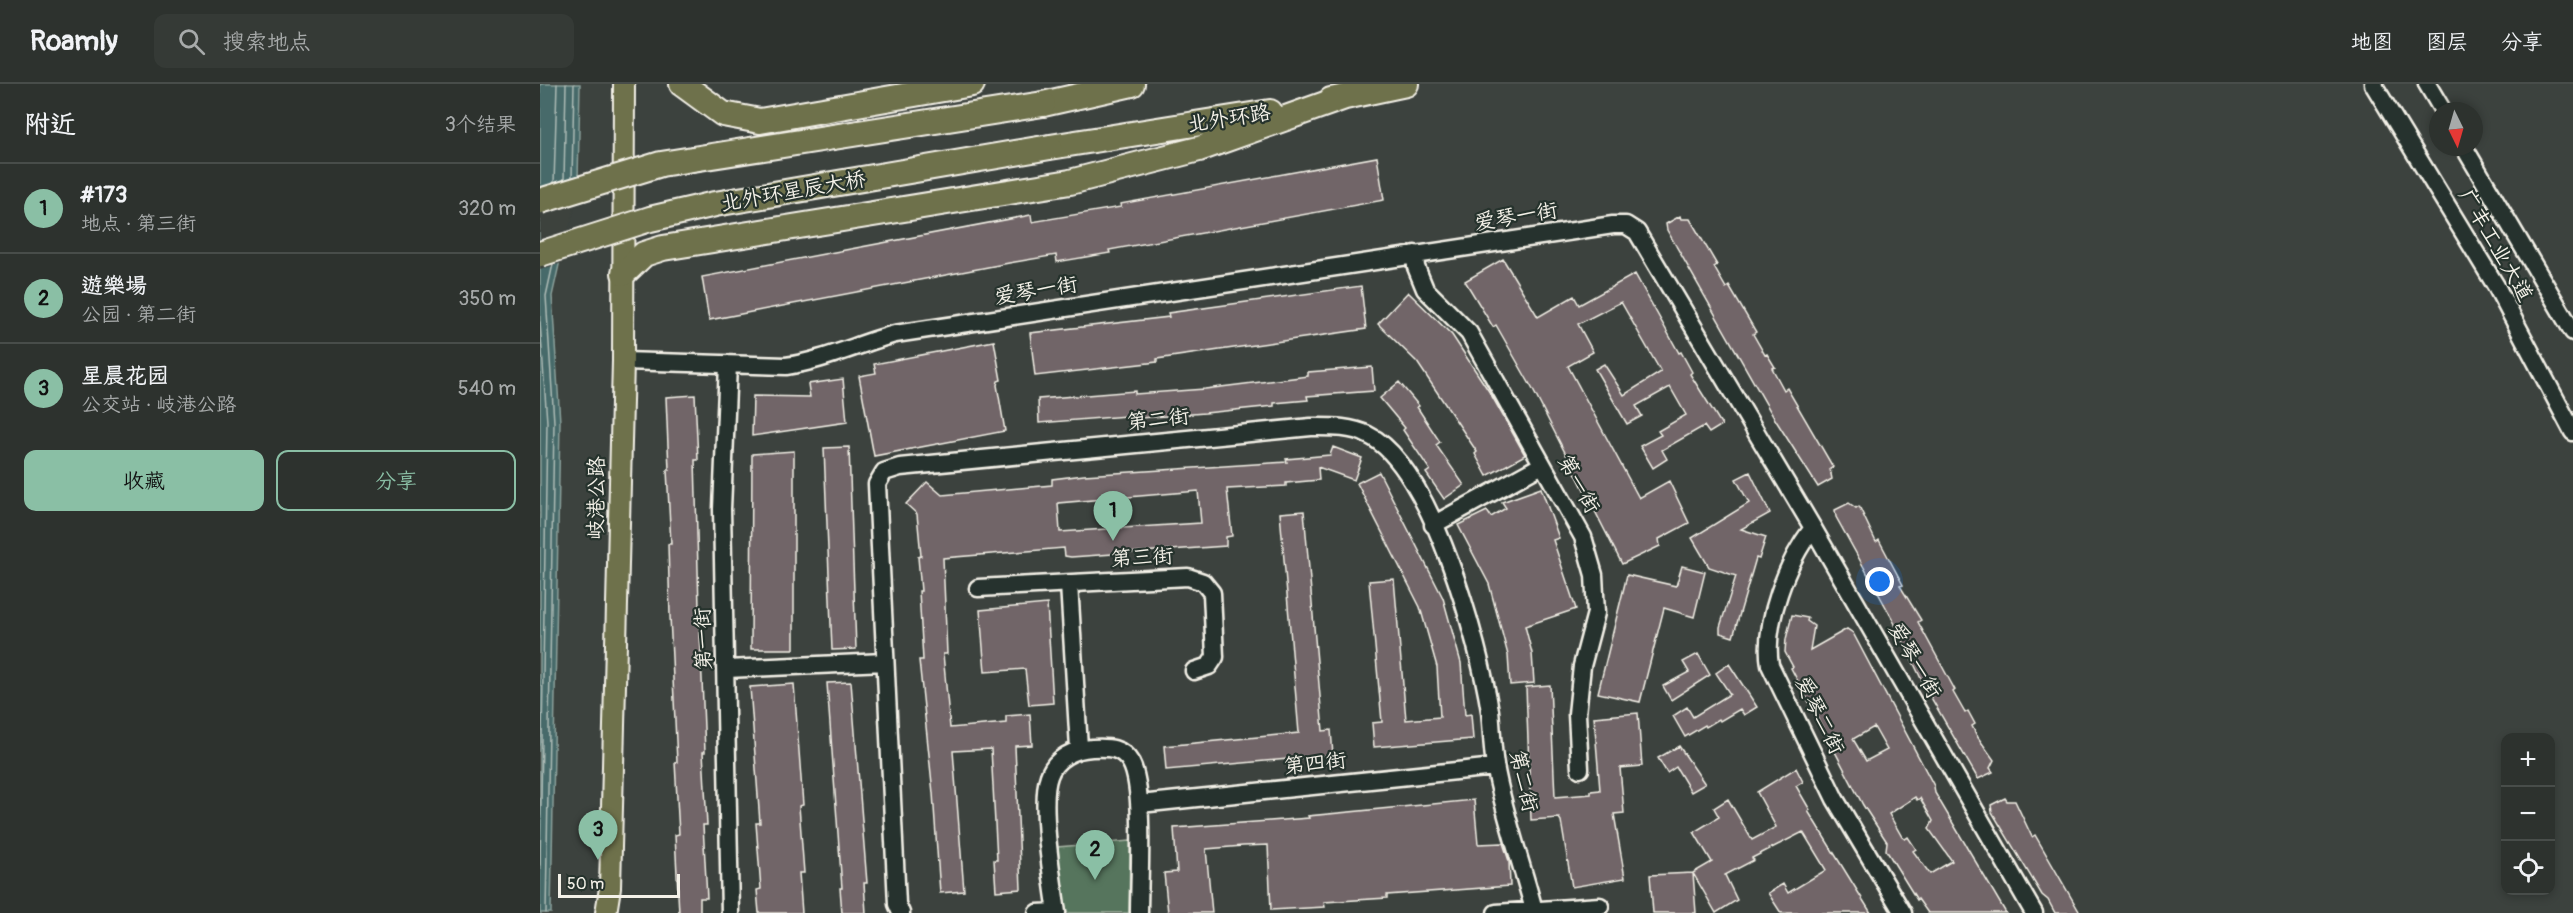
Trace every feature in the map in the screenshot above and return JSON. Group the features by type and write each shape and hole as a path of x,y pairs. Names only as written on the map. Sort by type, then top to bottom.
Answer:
{"highway":[{"path":"682,84 723,114 760,121 972,84"},
{"path":"540,201 661,164 1043,104 1132,84"},
{"name":"北外环路","path":"1050,147 1278,111 1406,84"},
{"path":"624,273 644,254 663,248 1070,182 1199,149 1345,97"},
{"name":"北外环星辰大桥","path":"540,254 650,219 715,204 1050,147"}],"main road":[{"name":"岐港公路","path":"606,913 610,888 623,361 624,84"}],"street":[{"name":"广丰工业大道","path":"2373,84 2496,286 2573,432"},
{"path":"2427,84 2437,102"},
{"name":"广丰工业大道","path":"2469,156 2573,332"},
{"name":"爱琴一街","path":"623,361 786,366 811,363 858,344 895,334 1415,254 1626,225 1637,232 1813,528 2034,913"},
{"name":"第一街","path":"1415,254 1416,267 1425,289 1469,333 1583,537 1594,575 1596,613 1582,666 1577,714 1580,769"},
{"name":"第一街","path":"728,364 722,509 727,669 730,913"},
{"name":"第二街","path":"901,913 897,904 877,484 884,472 900,467 1311,427 1344,427 1370,435 1395,456 1420,495 1463,596 1489,710 1495,767 1534,910"},
{"path":"1433,525 1542,465"},
{"name":"爱琴二街","path":"1813,528 1800,544 1772,618 1767,646 1770,665 1835,799 1903,913"},
{"name":"第三街","path":"978,588 1188,577 1203,582 1212,593 1215,657 1209,666 1194,671"},
{"path":"1069,584 1080,748"},
{"path":"727,669 885,662"},
{"path":"1037,913 1057,912 1045,801 1049,776 1060,759 1080,748 1105,747 1122,751 1132,764 1140,804 1139,913"},
{"name":"第四街","path":"1140,804 1495,767"},
{"path":"1496,913 1600,906"}],"green space":[{"path":"1130,841 1129,913 1066,913 1057,847"}],"water":[{"path":"540,84 580,84 578,180 552,296 560,422 551,913 540,913"}],"pier":[{"path":"581,175 562,263 540,270 540,189"}],"building":[{"path":"1377,157 1384,200 1109,250 1110,253 1057,262 1056,255 709,320 702,277 1031,215 1032,222 1121,207 1120,204"},
{"path":"1680,216 1681,219 1690,219 1717,265 1714,267 1726,288 1729,286 1756,332 1753,334 1775,367 1772,368 1784,390 1787,388 1833,467 1830,469 1832,479 1818,487 1773,416 1667,230 1666,224"},
{"path":"1503,259 1538,317 1574,296 1579,305 1635,274 1692,372 1690,374 1722,425 1709,433 1704,426 1662,450 1667,459 1653,468 1640,446 1661,435 1658,431 1686,415 1670,387 1636,406 1642,416 1627,424 1595,369 1604,364 1624,395 1661,372 1621,302 1578,324 1593,352 1568,366 1639,498 1669,481 1689,523 1659,539 1660,546 1622,564 1532,388 1496,325 1493,327 1465,281"},
{"path":"1361,286 1366,329 1157,359 1157,362 1035,376 1030,333 1169,317 1168,313"},
{"path":"1408,292 1452,335 1490,393 1525,455 1487,476 1475,454 1477,452 1417,362 1378,324"},
{"path":"994,341 1001,380 997,385 1005,431 874,456 859,376 876,373 874,364"},
{"path":"1372,367 1374,391 1307,396 1308,400 1274,403 1274,406 1205,413 1140,418 1139,415 1039,423 1038,399 1135,391 1135,394 1205,389 1308,376 1308,372"},
{"path":"843,379 847,422 752,436 753,396 810,397 808,384"},
{"path":"1399,382 1419,406 1417,407 1440,442 1436,445 1464,485 1444,499 1426,473 1430,470 1403,430 1405,428 1380,398"},
{"path":"695,395 699,607 705,752 703,752 707,825 703,825 707,898 700,898 700,913 679,913 675,835 679,834 670,616 668,544 671,544 666,397"},
{"path":"849,447 856,649 832,650 824,448"},
{"path":"1333,447 1362,458 1354,480 1318,467 1319,480 1286,483 1286,486 1227,489 1232,536 1226,537 1226,546 1071,557 1065,556 1064,548 943,558 947,654 943,654 950,728 1006,723 1006,716 1030,714 1032,745 1015,746 1021,889 996,891 994,860 997,860 991,749 953,751 964,891 940,893 933,793 919,660 923,660 918,557 921,556 917,514 906,504 927,482 942,495 1052,485 1052,479 1084,475 1287,462 1286,459 1330,455","holes":["1198,491 1201,523 1060,532 1058,503"]},
{"path":"794,451 794,649 751,649 752,454"},
{"path":"1379,472 1443,598 1461,663 1465,715 1471,714 1473,739 1374,747 1372,723 1382,722 1369,581 1394,579 1406,720 1440,717 1437,667 1420,607 1357,483"},
{"path":"1750,472 1770,513 1741,529 1766,537 1759,559 1756,558 1733,637 1720,633 1720,627 1736,576 1709,567 1692,538 1749,503 1736,479"},
{"path":"1541,488 1559,538 1553,540 1576,609 1525,626 1532,653 1534,683 1510,685 1508,655 1489,584 1458,525 1487,511 1491,517 1506,508 1502,502"},
{"path":"1849,503 1856,508 1859,506 1876,542 1879,540 1903,585 1900,586 1921,620 1918,622 1955,690 1953,692 1965,713 1968,711 1975,724 1972,726 1977,736 1994,760 1990,768 1993,772 1978,779 1926,689 1892,618 1836,517 1835,510"},
{"path":"1304,511 1323,731 1331,730 1333,755 1166,770 1164,746 1299,733 1280,513"},
{"path":"1682,566 1705,572 1694,617 1664,608 1640,702 1598,693 1627,575 1676,586"},
{"path":"1047,604 1053,703 1029,705 1025,669 985,672 980,610"},
{"path":"1792,615 1808,618 1807,621 1814,626 1810,650 1847,629 1853,633 1934,786 1935,793 2006,913 1928,913 1917,900 1886,850 1887,842 1863,805 1791,668 1793,667 1785,652","holes":["1874,727 1887,750 1866,761 1853,739","1915,797 1917,800 1920,798 1933,821 1929,829 1952,861 1930,874 1913,851 1916,849 1908,837 1905,839 1902,837 1889,814"]},
{"path":"1698,654 1710,675 1671,700 1663,686 1689,672 1683,662"},
{"path":"1729,664 1757,707 1744,715 1740,709 1685,737 1673,716 1687,707 1693,717 1730,694 1716,673"},
{"path":"851,682 867,883 864,883 866,913 842,913 840,888 842,888 827,683"},
{"path":"794,684 803,805 799,806 804,873 799,873 802,913 759,913 757,890 761,889 756,823 760,823 750,687"},
{"path":"1550,685 1555,797 1591,794 1591,791 1600,790 1594,717 1638,713 1642,766 1620,768 1624,813 1614,814 1625,878 1572,887 1561,821 1559,818 1531,820 1526,687"},
{"path":"1679,746 1705,784 1691,792 1676,767 1667,773 1658,758"},
{"path":"1796,768 1803,782 1796,786 1810,810 1808,811 1871,913 1781,913 1768,893 1783,884 1788,893 1826,870 1803,832 1752,858 1754,860 1725,875 1737,900 1716,913 1693,873 1712,862 1694,832 1719,817 1714,808 1728,799 1752,840 1776,827 1757,792"},
{"path":"2005,798 2007,801 2015,801 2032,837 2035,835 2080,913 2055,913 2048,900 2042,895 1992,812 1991,805"},
{"path":"1474,800 1478,844 1503,843 1509,861 1510,886 1387,895 1387,898 1324,902 1325,907 1271,910 1268,845 1243,846 1206,849 1212,913 1168,913 1164,873 1177,872 1174,828 1309,818 1308,816"},
{"path":"1693,873 1696,913 1653,913 1650,875"}],"place":[{"name":"#173","path":"1113,541"},
{"name":"星晨花园","path":"598,860"},
{"name":"遊樂場","path":"1095,880"}]}
